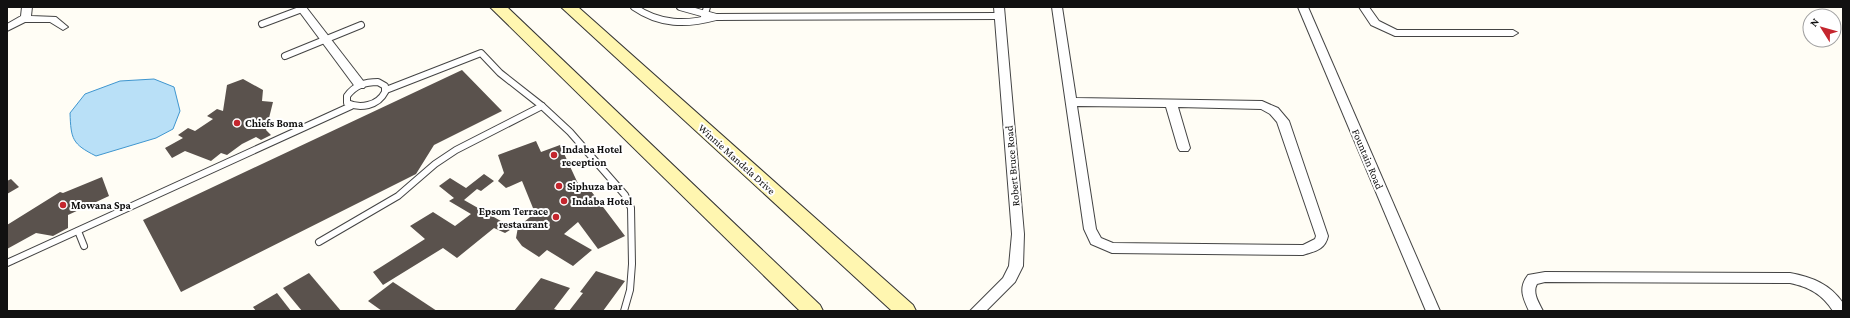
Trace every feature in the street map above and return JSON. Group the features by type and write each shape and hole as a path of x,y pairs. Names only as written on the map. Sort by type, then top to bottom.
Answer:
{"main road":[{"path":"498,7 813,311"},
{"name":"Winnie Mandela Drive","path":"569,7 906,311"}],"street":[{"path":"7,28 22,20 26,16 27,7"},
{"path":"1057,7 1090,229 1093,237 1101,244 1112,248 1303,250 1316,246 1320,242 1322,236 1280,116 1262,105 1072,102"},
{"name":"Fountain Road","path":"1303,7 1432,311"},
{"path":"1364,7 1375,23 1396,33 1513,33"},
{"path":"301,8 360,85"},
{"name":"Robert Bruce Road","path":"977,311 1008,282 1016,266 1018,234 1000,12"},
{"path":"22,20 52,19 63,27"},
{"path":"1171,104 1184,148"},
{"path":"1536,311 1529,295 1528,288 1533,279 1545,277 1790,278 1821,287 1828,292 1841,311"}],"lane":[{"path":"634,7 652,18 669,22 697,22 716,17 1000,12"},
{"path":"680,7 716,17"},
{"path":"703,21 707,7"},
{"path":"262,24 301,8"},
{"path":"285,56 361,25"},
{"path":"7,263 319,122 351,106 361,107 374,104 383,97 386,90 480,53 500,73 542,106 570,132 624,195 631,208 632,264 630,290 624,311"},
{"path":"351,106 347,103 347,96 360,85 378,82 385,86 386,90"},
{"path":"319,242 398,196 435,164 456,150 542,106"},
{"path":"78,231 84,246"}],"water":[{"path":"154,79 174,87 180,111 173,129 156,138 96,156 77,144 72,135 70,113 85,94 120,81"}],"building":[{"path":"462,70 502,111 434,145 416,174 181,292 143,220"},
{"name":"Chiefs Boma","path":"243,79 263,90 262,101 273,102 266,130 271,135 261,140 256,137 242,144 227,155 221,153 211,161 185,151 172,158 165,148 183,138 178,135 188,128 195,131 213,119 207,116 217,109 223,111 227,85"},
{"name":"Indaba Hotel","path":"536,141 541,152 560,145 581,190 588,187 625,236 598,249 578,222 564,234 592,250 573,266 547,250 539,257 522,246 516,238 518,227 535,213 522,181 506,188 498,181 504,173 498,155"},
{"path":"484,174 494,181 481,191 477,189 464,200 513,228 505,233 494,228 457,258 443,248 383,285 373,272 425,239 410,226 433,212 455,226 471,214 449,201 454,198 439,186 450,178 466,188"},
{"name":"Mowana Spa","path":"102,177 109,196 68,215 68,228 53,236 36,233 7,249 7,225 60,192 63,193"},
{"path":"11,179 19,187 7,194 7,181"},
{"path":"596,271 625,281 603,311 569,311 583,293 580,292"},
{"path":"309,273 341,311 302,311 283,288"},
{"path":"541,278 570,288 554,309 560,311 514,311"},
{"path":"393,282 437,311 382,311 368,301"},
{"path":"277,293 291,311 256,311 253,307"}],"place":[{"name":"Chiefs Boma","path":"237,123"},
{"name":"Indaba Hotel reception","path":"554,155"},
{"name":"Siphuza bar","path":"559,186"},
{"name":"Indaba Hotel","path":"564,201"},
{"name":"Mowana Spa","path":"63,205"},
{"name":"Epsom Terrace restaurant","path":"556,217"}]}
